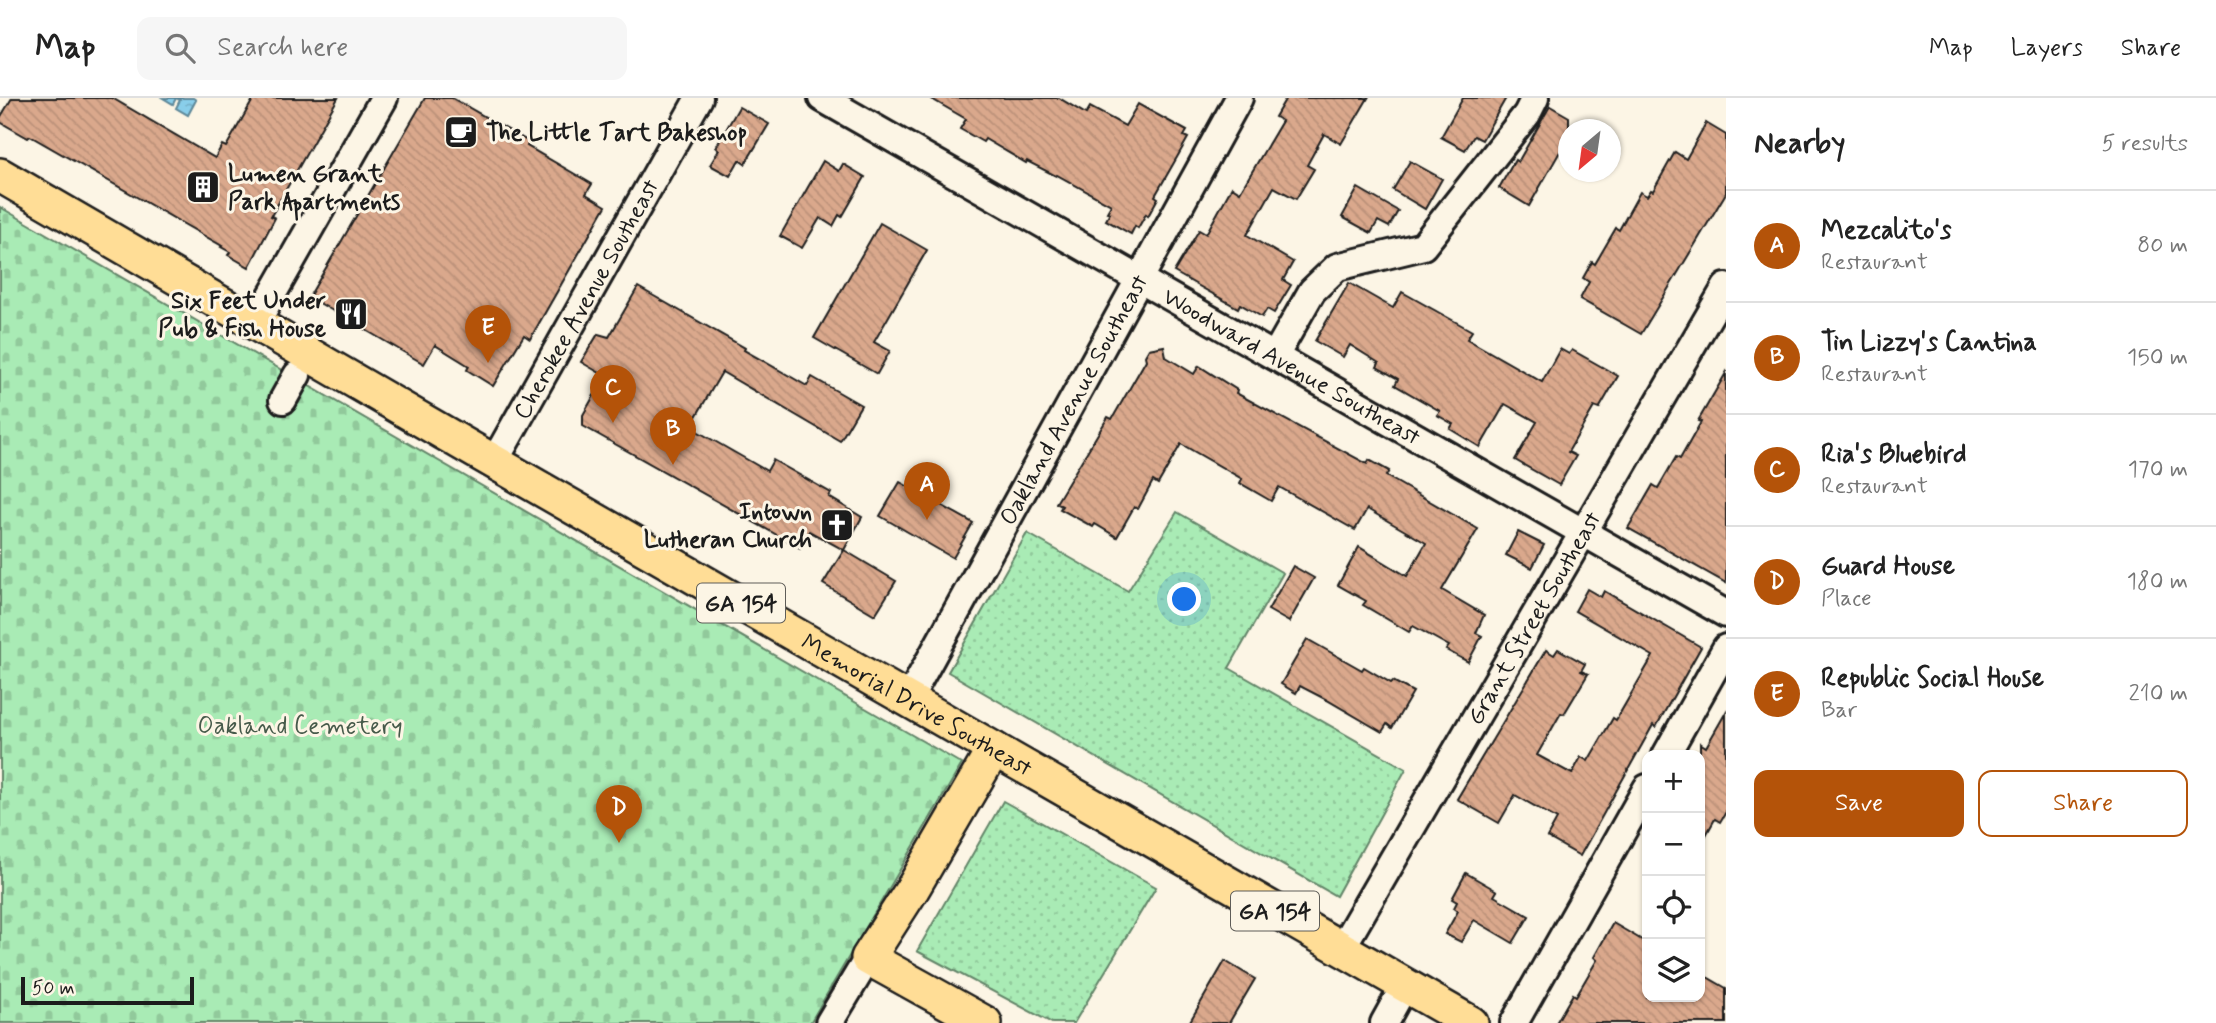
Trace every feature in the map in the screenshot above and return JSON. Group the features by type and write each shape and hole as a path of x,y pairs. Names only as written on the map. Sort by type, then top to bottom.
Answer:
{"main road":[{"name":"Memorial Drive Southeast","path":"0,175 1471,1023"},
{"path":"985,1023 868,958 913,888 994,749"}],"street":[{"path":"256,323 384,98"},
{"name":"Cherokee Avenue Southeast","path":"494,462 699,98"},
{"name":"Woodward Avenue Southeast","path":"822,98 1726,614"},
{"name":"Oakland Avenue Southeast","path":"908,700 1239,98"},
{"path":"1275,356 1312,292 1337,267 1423,246 1527,114 1535,98"},
{"name":"Grant Street Southeast","path":"1341,949 1726,287"},
{"path":"283,400 297,375"},
{"path":"1668,750 1726,648"},
{"path":"1514,1023 1642,797"},
{"path":"829,1023 868,958"},
{"path":"1384,1023 1405,985"}],"green space":[{"name":"Oakland Cemetery","path":"0,207 962,764 810,1023 0,1023"},
{"path":"1177,512 1283,573 1229,668 1406,769 1336,896 948,672 1027,533 1128,591"},
{"path":"1003,801 1156,887 1074,1023 1052,1023 917,951"}],"water":[{"path":"163,98 176,98 173,104"},
{"path":"176,98 196,100 188,115 176,108 180,100"}],"building":[{"name":"Lumen Grant Park Apartments","path":"12,98 112,98 215,158 222,145 226,147 254,98 338,98 271,216 275,218 249,267 228,255 230,252 222,246 30,136 28,138 0,122"},
{"path":"425,98 452,98 529,142 527,146 592,184 586,194 606,206 530,339 524,335 493,386 467,370 469,366 435,345 424,364 309,297"},
{"path":"930,98 1059,98 1086,114 1090,107 1125,126 1138,104 1187,131 1184,136 1188,138 1155,196 1158,198 1148,216 1146,214 1131,234 1106,220 1111,205 1057,175 1027,161 1026,163 985,139 983,142 960,129 966,119"},
{"path":"1286,98 1368,98 1341,144 1324,134 1307,165 1314,169 1296,199 1274,187 1247,235 1293,262 1283,280 1291,285 1274,313 1267,309 1262,317 1240,304 1238,308 1174,272 1199,230 1206,234 1232,187 1240,192 1282,121 1275,117"},
{"path":"1463,98 1506,98 1482,140 1474,136 1465,150 1441,137"},
{"path":"1550,106 1569,117 1558,119 1558,155 1529,206 1499,188 1515,160 1518,162"},
{"path":"739,107 769,124 745,164 739,160 730,176 710,165 719,150 716,147"},
{"path":"1706,123 1726,135 1726,193 1641,334 1580,299 1589,282 1583,278 1592,262 1595,264 1616,228 1619,230 1640,192 1647,196 1653,191 1675,152 1686,159"},
{"path":"823,161 839,171 843,164 865,177 842,217 839,215 833,226 820,218 802,248 780,236"},
{"path":"1410,161 1442,179 1425,209 1393,190"},
{"path":"1358,188 1398,211 1389,227 1378,221 1371,233 1342,217"},
{"path":"880,223 927,250 874,342 890,351 877,374 814,338"},
{"path":"1349,283 1393,308 1402,292 1472,331 1467,339 1542,382 1560,349 1569,354 1572,350 1618,376 1599,409 1594,407 1568,452 1576,456 1559,485 1515,460 1537,422 1505,404 1480,447 1450,429 1453,424 1437,415 1440,411 1395,385 1398,379 1377,367 1379,363 1350,345 1343,357 1315,341"},
{"path":"638,287 807,386 812,377 861,405 840,441 722,372 690,427 767,471 773,460 831,493 829,497 862,517 844,550 809,531 800,548 583,426 583,415 605,376 581,362 598,334 609,337"},
{"path":"1164,346 1166,357 1194,374 1199,366 1237,390 1236,393 1367,464 1369,460 1389,471 1386,476 1478,529 1442,590 1484,615 1476,633 1482,636 1468,662 1446,650 1449,646 1413,626 1409,632 1363,605 1366,601 1338,585 1359,547 1407,576 1426,543 1367,509 1355,530 1279,487 1271,501 1240,483 1242,479 1181,444 1158,484 1153,481 1138,509 1134,507 1117,537 1060,509 1062,506 1056,503 1108,417 1112,419 1146,360 1149,349"},
{"path":"1726,373 1726,583 1628,528 1653,485 1658,488 1676,457 1680,459"},
{"path":"900,482 973,523 953,558 880,516"},
{"path":"1518,532 1544,545 1532,568 1506,555"},
{"path":"844,550 896,581 875,615 823,584"},
{"path":"1293,566 1314,578 1289,622 1268,610"},
{"path":"1587,589 1601,597 1604,591 1701,647 1656,727 1653,725 1580,856 1547,837 1557,819 1515,795 1499,823 1457,799 1546,650 1554,655 1558,649 1585,664 1581,671 1588,674 1537,755 1572,774 1581,757 1588,761 1613,718 1616,720 1653,656 1575,611"},
{"path":"1307,639 1362,670 1364,667 1413,692 1392,728 1387,724 1382,732 1300,686 1296,693 1281,684"},
{"path":"1726,712 1726,812 1720,822 1715,819 1705,837 1705,750 1700,750 1700,743 1706,747"},
{"path":"1466,873 1497,891 1494,896 1529,916 1513,943 1474,920 1461,942 1445,934 1458,911 1454,908 1457,902 1452,899"},
{"path":"1613,923 1642,940 1642,1002 1705,1002 1705,976 1726,988 1726,1023 1556,1023 1597,960 1594,957"},
{"path":"1225,961 1255,979 1229,1023 1189,1023"}],"place":[{"name":"The Little Tart Bakeshop","path":"461,132"},
{"name":"Lumen Grant Park Apartments","path":"203,187"},
{"name":"Six Feet Under Pub & Fish House","path":"351,314"},
{"name":"Republic Social House","path":"488,363"},
{"name":"Ria's Bluebird","path":"613,423"},
{"name":"Tin Lizzy's Cantina","path":"673,465"},
{"name":"Mezcalito's","path":"927,520"},
{"name":"Intown Lutheran Church","path":"837,525"},
{"name":"Guard House","path":"619,843"}]}
